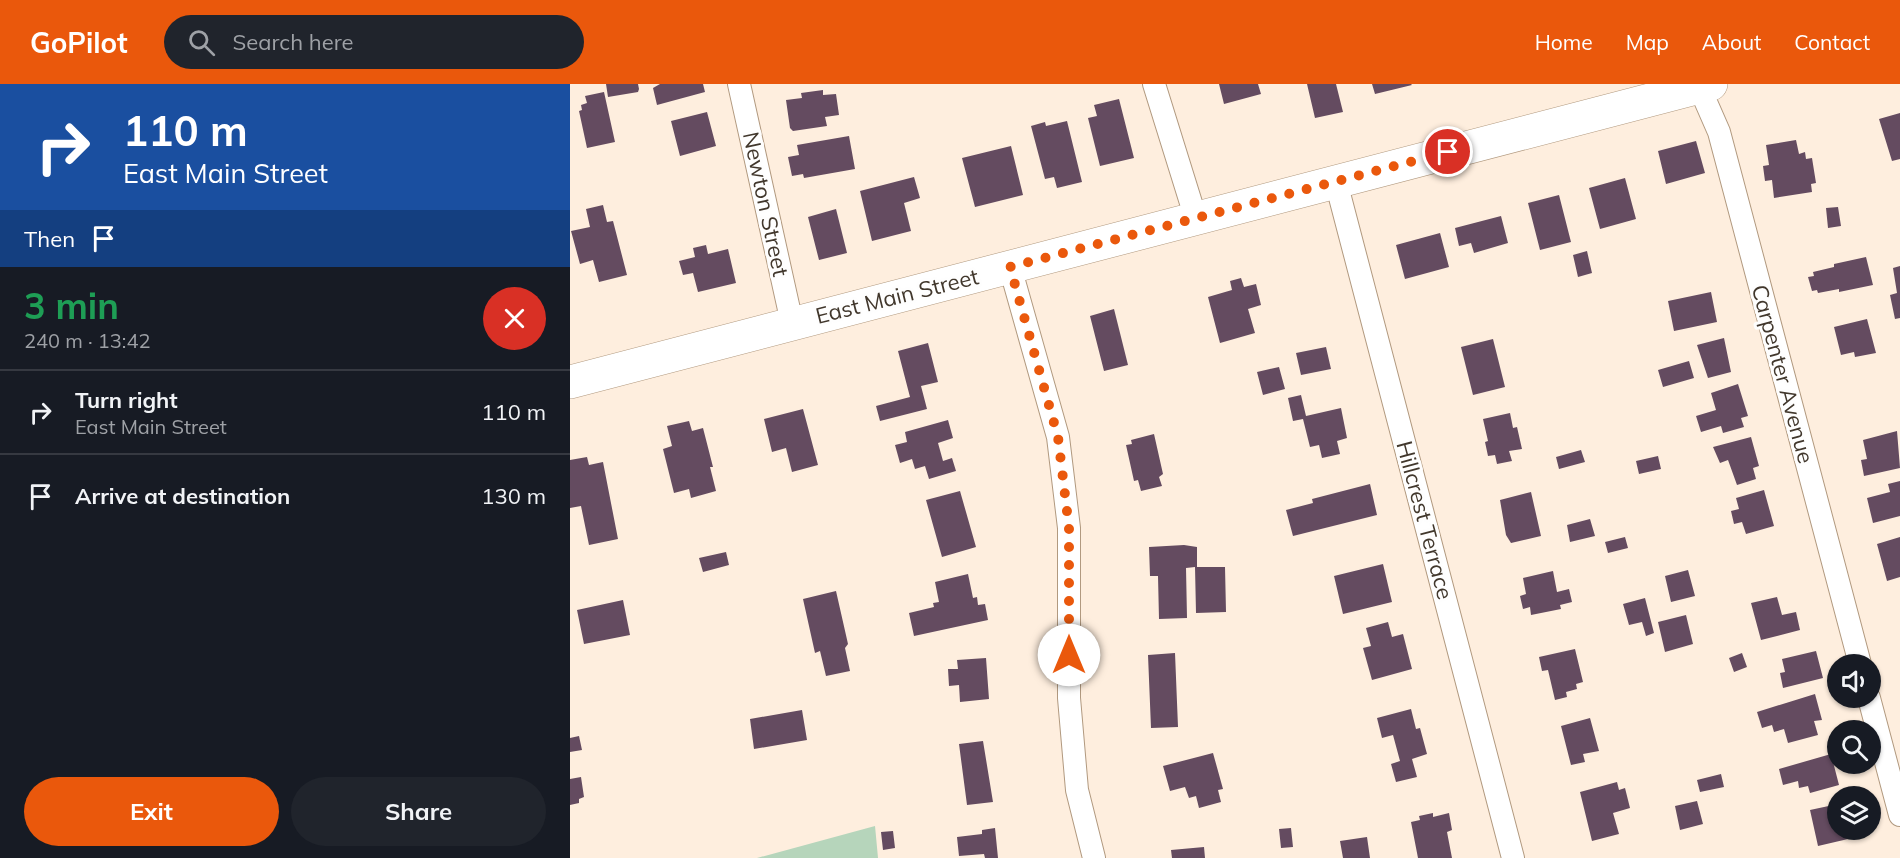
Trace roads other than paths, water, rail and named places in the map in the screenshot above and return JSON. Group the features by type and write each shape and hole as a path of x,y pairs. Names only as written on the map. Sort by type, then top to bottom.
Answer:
{"main road":[{"name":"East Main Street","path":"570,382 1703,85"}],"street":[{"name":"Newton Street","path":"740,84 792,323"},
{"path":"1154,84 1196,219"},
{"name":"Carpenter Avenue","path":"1703,85 1719,132 1857,654"},
{"name":"Hillcrest Terrace","path":"1336,182 1513,858"},
{"path":"1010,267 1058,437 1069,528 1071,721 1077,790 1094,858"},
{"path":"1872,708 1900,815"}]}
